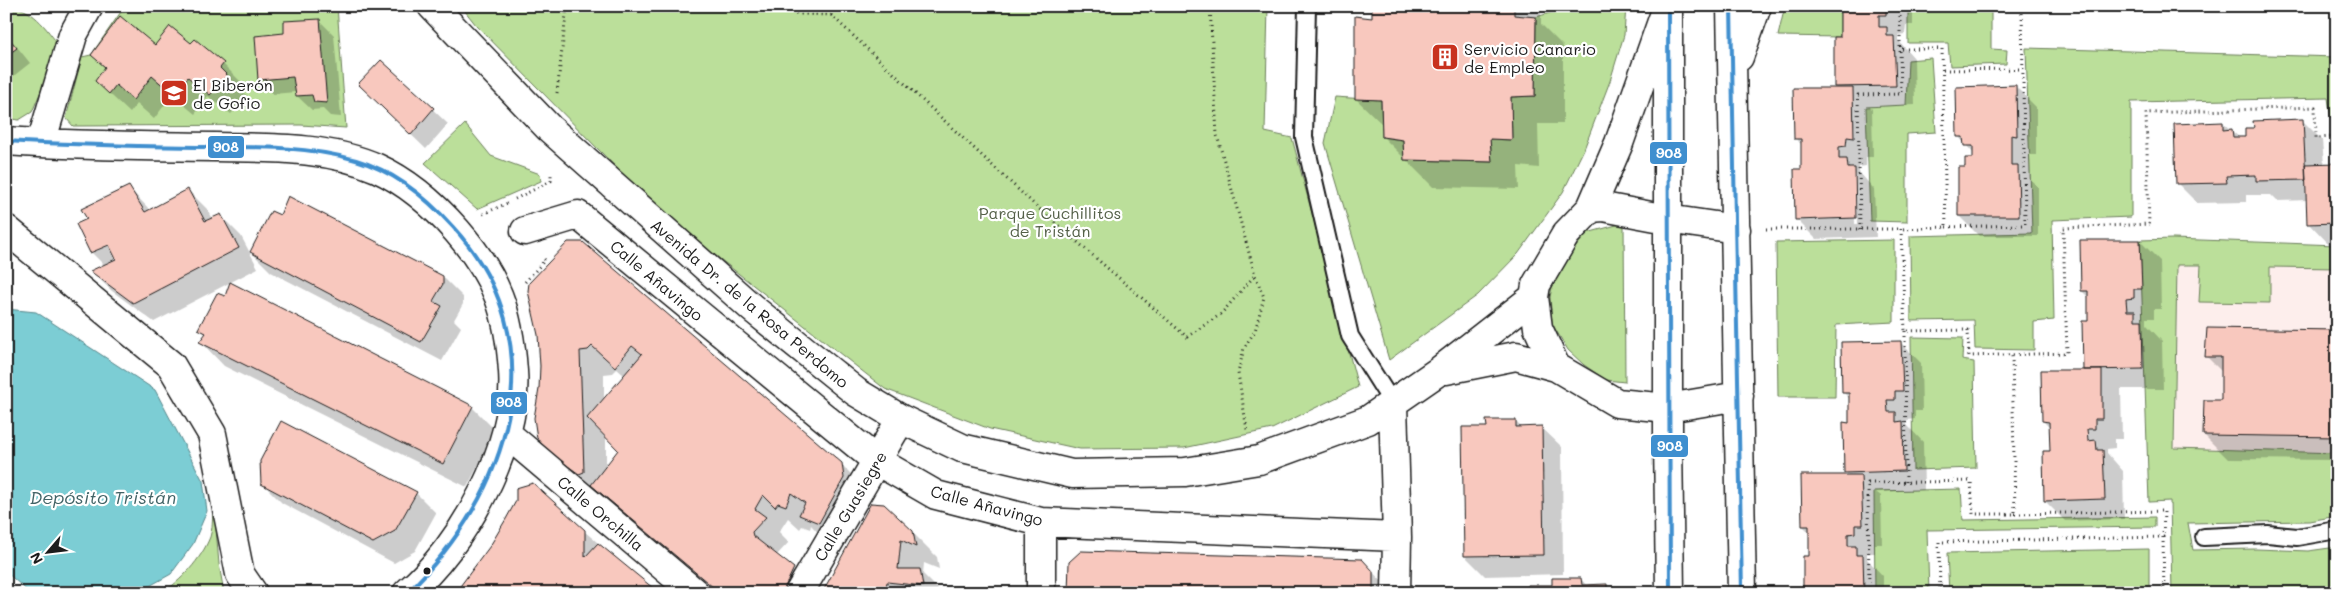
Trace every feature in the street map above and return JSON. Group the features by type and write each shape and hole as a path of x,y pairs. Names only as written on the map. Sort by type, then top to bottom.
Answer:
{"street":[{"path":"41,143 74,35 89,6"},
{"name":"Avenida Dr. de la Rosa Perdomo","path":"432,6 549,128 752,308 856,392 901,419 962,448 1072,474 1185,472 1259,460 1368,420 1439,371 1534,297"},
{"path":"1556,367 1538,328 1534,297 1536,285 1566,234 1590,208 1619,143 1668,6"},
{"path":"1668,6 1667,219 1670,593"},
{"path":"1731,6 1742,593"},
{"path":"1733,73 1757,6"},
{"path":"6,141 289,149 338,156 377,168 418,193 470,246 491,278 502,302 512,352 514,384 507,434 492,478 454,540 411,589 389,593"},
{"path":"1590,208 1603,207 1736,229"},
{"name":"Calle Añavingo","path":"527,231 578,215 877,461 936,495 1041,522 1397,537"},
{"path":"6,229 171,365 212,434 240,574 253,593"},
{"path":"1439,371 1516,356 1556,367 1617,403 1668,408 1739,396"},
{"path":"1393,404 1397,537 1396,593"},
{"name":"Calle Guasiegre","path":"799,593 901,419"},
{"name":"Calle Orchilla","path":"507,434 695,593"},
{"path":"1041,522 1041,593"}],"lane":[{"path":"1307,6 1304,136 1350,336 1393,404"},
{"path":"2204,537 2268,534 2297,537 2337,530"}],"path":[{"path":"549,128 556,106 567,6"},
{"path":"789,6 797,14 831,15 1037,207 1188,337 1221,314 1255,275"},
{"path":"831,15 838,6"},
{"path":"1210,6 1217,135 1255,275 1264,297 1255,331 1244,348 1238,373 1248,435 1259,460"},
{"path":"1860,230 1858,95 1901,94 1900,6"},
{"path":"1736,229 1860,230 2025,225 2022,6"},
{"path":"1900,49 1942,49 1946,227"},
{"path":"1943,70 2022,69"},
{"path":"1905,331 1968,330 1969,356 2066,353 2063,228 2149,224 2146,113 2315,107 2316,138 2337,137"},
{"path":"454,228 533,191"},
{"path":"1902,229 1906,482"},
{"path":"502,302 544,260 527,231"},
{"path":"2012,355 2015,514"},
{"path":"1869,593 1868,483 1972,481 1974,514 2164,511 2164,593"},
{"path":"1940,593 1939,542 2163,538"}],"shaded area":[{"path":"2177,265 2337,268 2337,453 2174,448"}],"green space":[{"path":"6,6 23,10 38,19 60,47 32,112 19,120 6,118"},
{"path":"125,6 337,6 346,128 301,125 73,126 66,118 82,57 91,55"},
{"name":"Parque Cuchillitos de Tristán","path":"461,6 1268,6 1265,132 1292,138 1358,387 1272,429 1184,448 1080,449 990,429 885,389 659,211 476,25"},
{"path":"1573,6 1626,6 1624,35 1610,81 1584,149 1563,192 1518,254 1478,295 1389,360 1325,143 1335,97 1381,100 1382,137 1403,140 1404,160 1492,162 1490,139 1512,140 1511,97 1535,96 1536,17"},
{"path":"1785,6 1840,7 1840,37 1778,36"},
{"path":"1908,6 1991,6 1991,49 2007,50 2006,64 1950,66 1948,43 1908,43"},
{"path":"2026,48 2337,57 2337,118 2331,118 2328,98 2131,102 2131,217 2052,220 2054,320 2034,322 2034,350 1975,349 1974,320 1911,321 1910,236 2032,233"},
{"path":"1931,58 1936,132 1907,134 1907,222 1870,221 1866,107 1906,105 1908,60"},
{"path":"465,124 491,156 540,174 541,181 477,209 425,163"},
{"path":"1624,223 1625,382 1606,380 1584,365 1568,350 1552,324 1550,297 1555,273 1587,233"},
{"path":"2173,239 2337,245 2337,268 2270,267 2270,303 2199,302 2201,265 2177,265 2174,448 2337,453 2337,516 2309,521 2188,523 2193,550 2256,549 2308,551 2337,547 2337,593 2172,593 2170,501 2149,502 2140,240"},
{"path":"1894,240 1894,322 1836,325 1835,397 1778,397 1776,242"},
{"path":"1911,337 1963,338 1962,360 1974,362 1976,468 1913,470"},
{"path":"1961,489 1963,520 2155,517 2155,527 1927,530 1929,593 1875,593 1874,491"},
{"path":"213,493 219,564 224,593 161,593 176,583 202,553 210,537 212,527"},
{"path":"2149,549 2149,593 1949,593 1947,553"}],"water":[{"name":"Depósito Tristán","path":"6,309 36,312 155,390 203,481 207,511 193,544 171,574 137,593 30,593 6,572"}],"building":[{"name":"Servicio Canario de Empleo","path":"1372,6 1514,6 1514,15 1536,17 1535,96 1511,97 1512,140 1490,139 1492,162 1404,160 1403,140 1382,137 1381,100 1355,99 1355,16 1372,18"},
{"path":"1833,6 1886,6 1886,15 1879,15 1879,27 1887,27 1887,36 1894,36 1896,86 1834,87 1834,37 1840,37 1840,7"},
{"path":"120,16 155,45 170,26 191,43 195,39 224,63 220,68 228,76 210,95 188,77 174,95 152,76 133,100 116,85 109,94 95,81 105,67 91,55"},
{"path":"320,19 327,103 314,102 312,95 296,96 293,77 258,80 255,36 284,33 284,21"},
{"path":"6,35 17,48 6,56"},
{"path":"381,60 434,108 411,135 358,84"},
{"path":"2016,85 2017,136 2011,135 2011,165 2018,165 2019,216 1958,216 1958,167 1965,167 1965,158 1973,158 1973,146 1964,146 1963,137 1957,137 1956,87"},
{"path":"1793,88 1853,88 1854,138 1847,137 1846,146 1839,147 1839,159 1847,159 1848,168 1855,168 1856,218 1795,220 1794,169 1801,169 1801,139 1794,139"},
{"path":"2303,119 2306,180 2256,181 2256,175 2226,176 2227,183 2176,184 2174,124 2223,122 2223,130 2232,129 2233,137 2245,137 2245,128 2254,128 2253,121"},
{"path":"2337,163 2337,223 2307,224 2305,164"},
{"path":"129,186 145,212 188,189 205,221 221,214 239,248 133,303 90,271 116,259 109,245 90,253 76,224 87,219 81,209"},
{"path":"288,196 443,276 443,284 433,301 442,306 421,342 250,252 271,211 280,215"},
{"path":"2080,240 2140,240 2142,289 2134,289 2134,298 2126,299 2127,311 2135,311 2135,320 2142,320 2143,369 2083,370 2082,321 2088,321 2088,291 2081,291"},
{"path":"568,242 583,242 842,463 844,478 819,523 799,515 805,503 791,493 786,506 778,503 775,507 763,495 755,509 766,517 752,532 753,536 794,568 782,593 720,593 591,485 618,450 587,418 642,354 632,346 615,367 592,346 588,350 580,351 584,472 579,474 547,451 537,438 534,418 539,389 540,366 538,335 528,291 529,283"},
{"path":"230,282 473,406 443,464 199,342 206,333 198,329 217,293 225,296"},
{"path":"2207,328 2337,330 2337,437 2203,435 2204,400 2221,400 2221,357 2205,357"},
{"path":"1901,341 1903,391 1895,391 1895,400 1887,400 1888,412 1896,412 1896,422 1903,421 1904,471 1844,473 1843,422 1849,423 1849,393 1842,393 1841,342"},
{"path":"2041,370 2102,370 2102,419 2095,419 2095,429 2087,429 2088,441 2096,440 2097,450 2103,450 2105,499 2044,501 2043,451 2050,451 2049,422 2042,421"},
{"path":"1486,420 1516,420 1516,427 1542,426 1544,555 1464,556 1462,427 1487,427"},
{"path":"281,421 417,492 395,531 373,543 261,484 260,461"},
{"path":"1801,475 1861,475 1863,525 1855,525 1855,533 1848,534 1848,546 1856,546 1856,555 1863,555 1864,593 1803,593 1803,556 1809,556 1809,526 1802,526"},
{"path":"533,483 585,530 585,557 598,543 659,593 455,593 490,546 506,519 516,501 516,488"},
{"path":"871,503 884,504 913,531 916,547 901,540 898,569 920,569 923,586 887,582 885,593 822,593"},
{"path":"1081,551 1362,559 1373,571 1373,593 1068,593 1069,562"},
{"path":"1552,578 1581,578 1582,585 1607,584 1607,593 1528,593 1528,585 1552,585"}],"transit line":[{"name":"908","path":"1668,6 1670,593"},
{"name":"908","path":"1731,6 1742,593"},
{"name":"908","path":"6,141 102,145 257,147 297,149 336,155 370,165 396,178 432,205 453,227 486,272 505,319 512,368 508,416 495,464 473,510 443,554 407,593"}],"place":[{"name":"Servicio Canario de Empleo","path":"1445,57"},
{"name":"El Biberón de Gofio","path":"174,93"}]}
